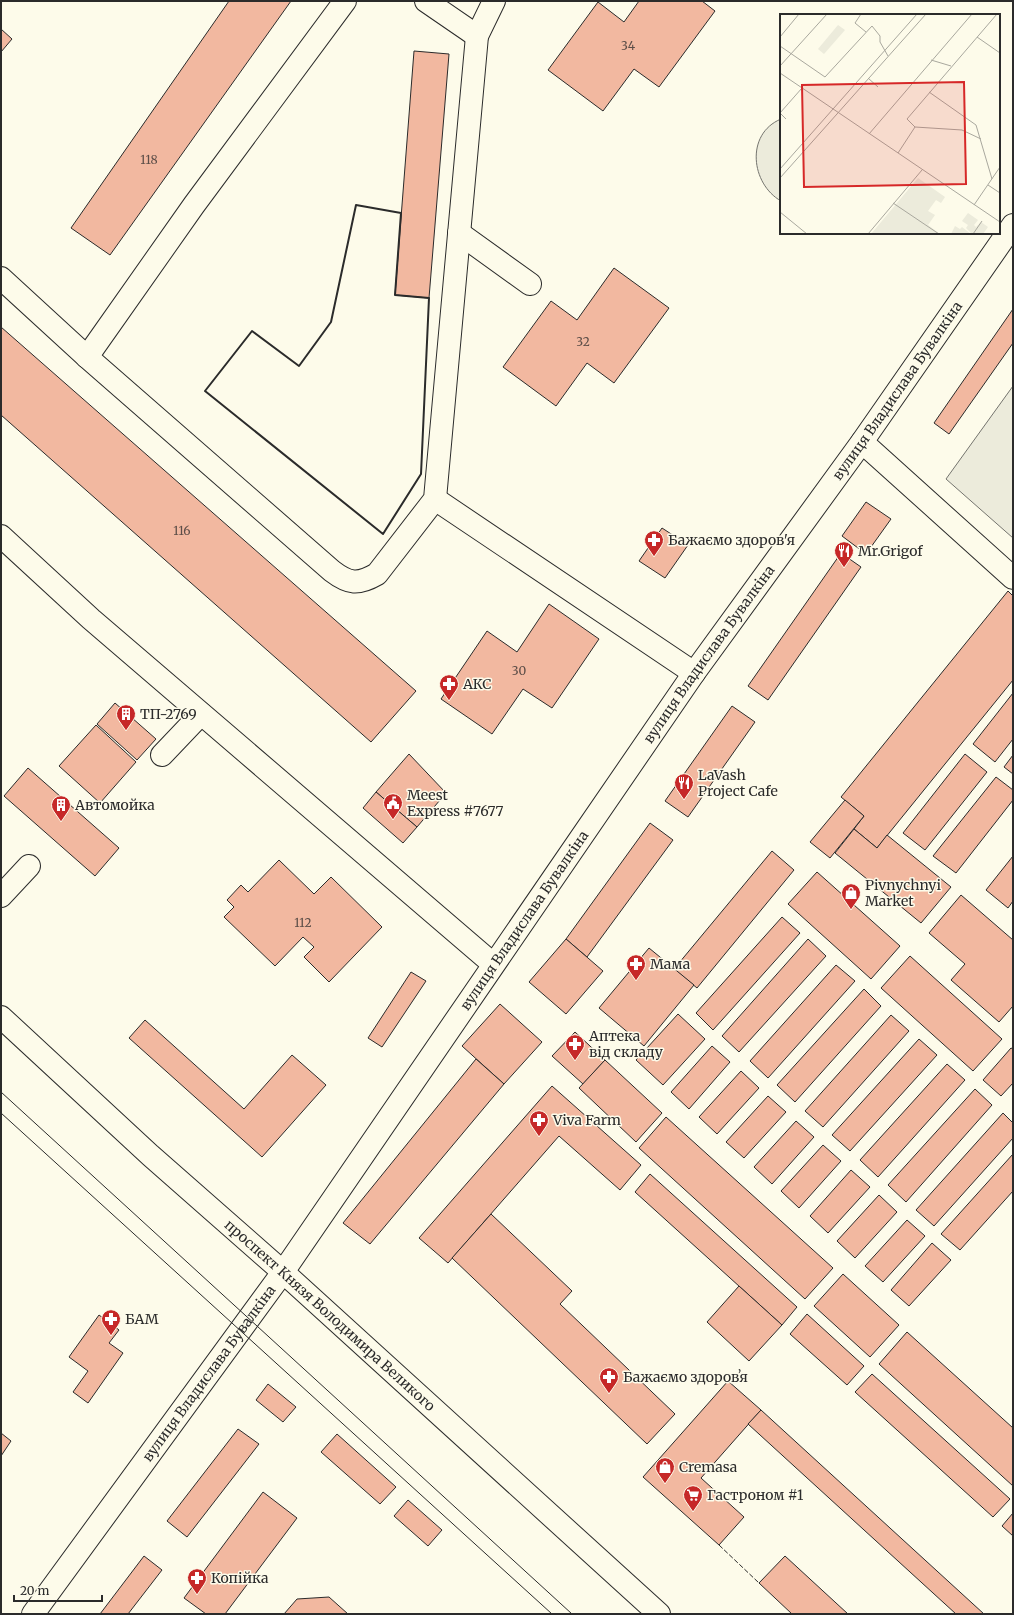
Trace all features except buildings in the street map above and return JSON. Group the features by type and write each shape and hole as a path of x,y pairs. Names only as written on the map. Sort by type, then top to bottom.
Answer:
{"main road":[{"path":"87,357 194,205 345,1"},
{"path":"426,1 477,36"},
{"path":"1,278 87,357 341,578 353,582 364,582 377,574 435,499 477,36 494,1"},
{"name":"вулиця Владислава Бувалкіна","path":"33,1614 282,1272 694,673 862,442 1013,225"},
{"path":"459,233 530,284"},
{"path":"862,442 1013,578"},
{"path":"435,499 694,673"},
{"path":"1,536 91,619 493,964"},
{"path":"162,755 201,714"},
{"path":"1,896 29,866"},
{"name":"проспект Князя Володимира Великого","path":"1,1017 150,1154 659,1614"}],"shaded area":[{"path":"780,120 780,200 771,193 763,183 758,172 756,159 757,147 769,126"},
{"path":"1013,386 1013,538 946,479"}],"tram line":[{"path":"1,1092 572,1614"},
{"path":"1,1113 552,1614"}],"fence":[{"path":"719,1545 759,1583"}],"wall":[{"path":"356,205 401,213 395,295 429,298 421,474 383,534 205,391 252,331 299,366 331,322 356,205"}],"place":[{"name":"Бажаємо здоров'я","path":"654,557"},
{"name":"Mr.Grigof","path":"844,568"},
{"name":"АКС","path":"449,701"},
{"name":"ТП-2769","path":"126,731"},
{"name":"LaVash Project Cafe","path":"684,800"},
{"name":"Meest Express #7677","path":"393,820"},
{"name":"Автомойка","path":"61,822"},
{"name":"Pivnychnyi Market","path":"851,910"},
{"name":"Мама","path":"636,981"},
{"name":"Аптека від складу","path":"575,1061"},
{"name":"Viva Farm","path":"539,1137"},
{"name":"БАМ","path":"111,1336"},
{"name":"Бажаємо здоровʼя","path":"609,1394"},
{"name":"Cremasa","path":"665,1484"},
{"name":"Гастроном #1","path":"693,1512"},
{"name":"Копійка","path":"197,1595"}]}
